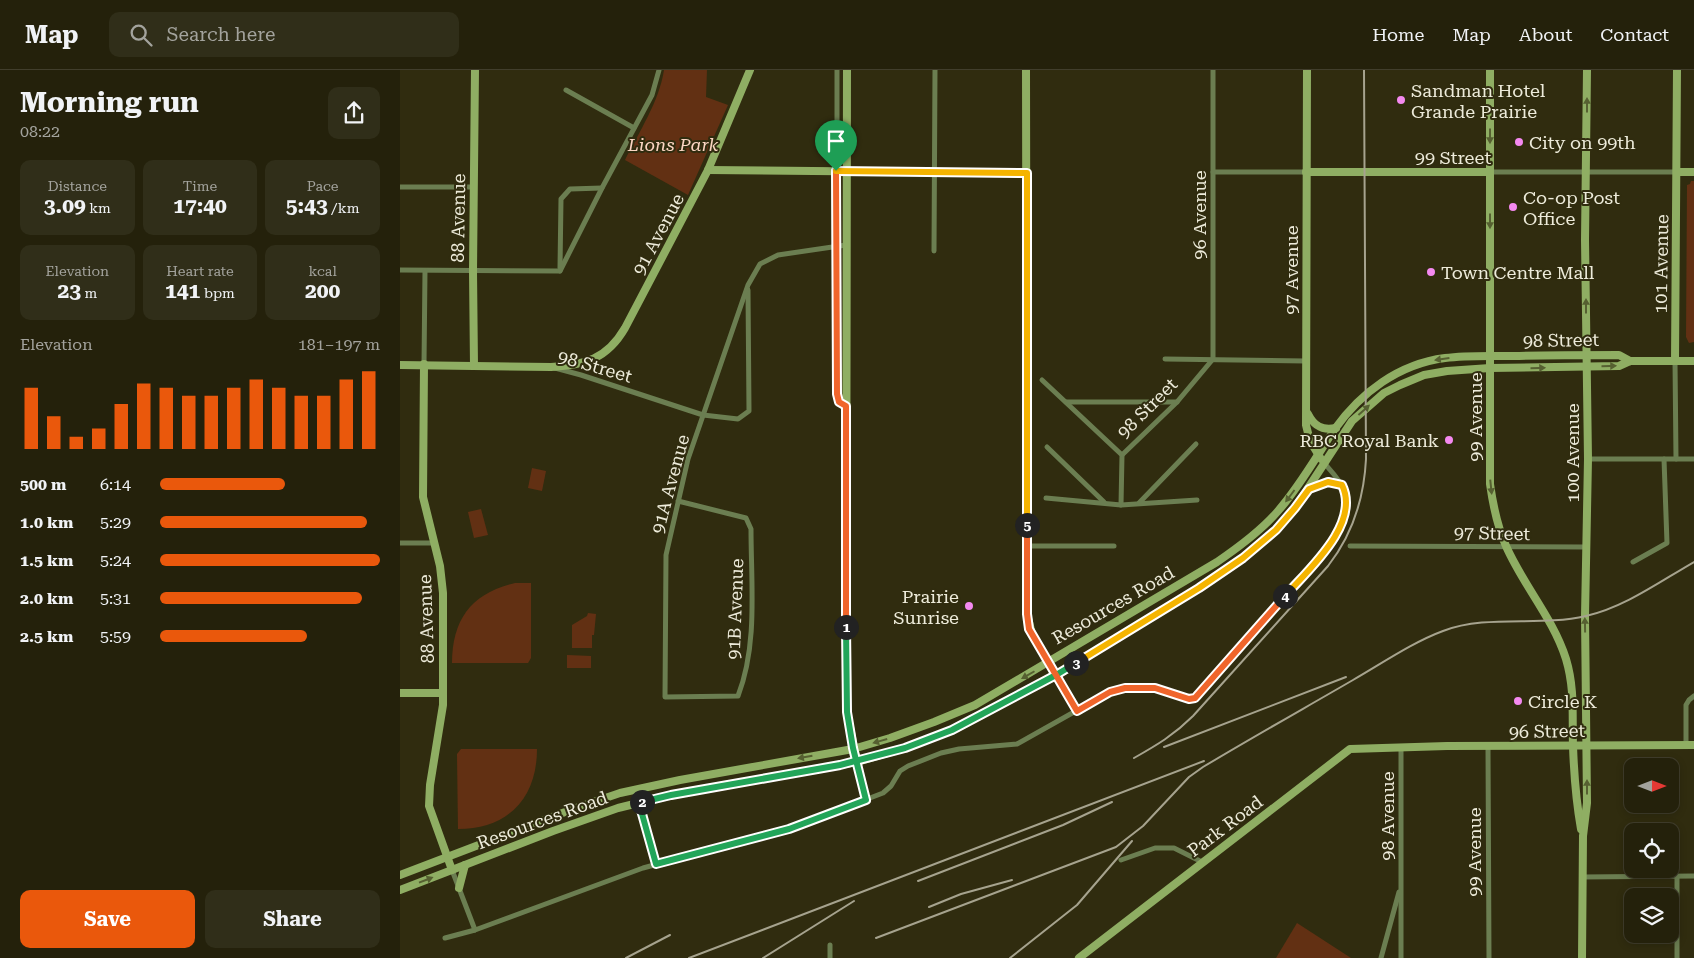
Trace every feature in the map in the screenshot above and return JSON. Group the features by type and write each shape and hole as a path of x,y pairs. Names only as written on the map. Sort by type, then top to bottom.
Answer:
{"main road":[{"name":"88 Avenue","path":"474,366 475,70"},
{"name":"91 Avenue","path":"551,367 571,366 594,359 612,347 619,339 708,170 750,70"},
{"path":"847,70 846,696 847,712 857,762"},
{"path":"1026,70 1027,614 1032,634 1056,675"},
{"name":"97 Avenue","path":"1307,70 1306,411 1308,437 1325,464"},
{"name":"99 Avenue","path":"1490,70 1490,484 1496,520 1506,546 1550,621 1565,657 1571,676 1573,697 1573,745"},
{"name":"100 Avenue","path":"1582,958 1583,836 1587,803 1585,625 1588,459 1586,367 1587,70"},
{"name":"101 Avenue","path":"1675,361 1677,70"},
{"path":"708,170 1027,173"},
{"name":"99 Street","path":"1306,172 1490,172"},
{"name":"99 Street","path":"1677,172 1694,172"},
{"name":"98 Street","path":"1490,356 1619,355 1630,361"},
{"name":"Resources Road","path":"400,875 620,793 853,748 890,738 975,705 1217,562 1243,543 1278,512 1336,428 1366,394 1380,383 1400,371 1421,363 1453,357 1490,356"},
{"name":"98 Street","path":"1490,368 1619,366 1630,361 1694,360"},
{"name":"98 Street","path":"400,364 551,367"},
{"name":"88 Avenue","path":"424,364 423,497 442,579 443,705 429,797 431,813 452,870"},
{"name":"Resources Road","path":"400,890 553,830 618,808 671,795 857,762 905,748 952,730 1056,675 1199,588 1243,558 1276,530 1292,513 1352,421 1384,393 1424,375 1447,371 1490,368"},
{"path":"1306,411 1312,421 1320,428 1336,428"},
{"path":"1309,489 1328,482 1342,485"},
{"path":"400,693 443,693"},
{"name":"100 Avenue","path":"1573,745 1575,799 1583,836"},
{"name":"96 Street","path":"1401,747 1690,745"},
{"name":"Park Road","path":"1079,958 1350,749 1401,747"},
{"path":"459,888 465,865"}],"street":[{"path":"560,271 652,95 659,70"},
{"path":"837,70 837,394 839,402 846,406"},
{"path":"934,251 935,70"},
{"name":"96 Avenue","path":"1213,70 1213,359"},
{"path":"566,90 634,128"},
{"name":"99 Street","path":"1212,172 1306,172"},
{"name":"99 Street","path":"1490,172 1677,172"},
{"path":"400,187 474,187"},
{"path":"560,271 560,199 570,189 602,188"},
{"name":"91A Avenue","path":"738,696 665,697 666,555 678,500 688,459 748,285 760,264 778,255 846,246"},
{"path":"400,270 560,271"},
{"path":"424,364 425,271"},
{"name":"98 Street","path":"551,367 703,415 738,419 749,411 748,285"},
{"name":"98 Street","path":"1165,359 1306,361"},
{"name":"98 Street","path":"1122,455 1177,402 1213,359"},
{"name":"101 Avenue","path":"1675,361 1676,459"},
{"path":"1042,380 1122,455 1122,505"},
{"path":"1065,402 1177,402"},
{"path":"1139,504 1196,444"},
{"path":"1047,447 1105,502"},
{"path":"1588,459 1694,459"},
{"path":"1633,562 1667,543 1664,459"},
{"path":"445,938 475,930 656,864 789,829 883,793 888,790 900,771 941,753 959,749 1017,744 1110,692 1125,688 1155,688 1189,699 1195,698 1331,543 1346,510 1346,495 1342,485 1325,464"},
{"path":"1046,498 1122,505 1197,500"},
{"name":"91B Avenue","path":"678,500 746,518 751,529 752,634 745,678 738,696"},
{"path":"400,543 434,543"},
{"path":"1027,546 1114,546"},
{"name":"97 Street","path":"1350,546 1586,547"},
{"path":"1056,675 1077,711"},
{"path":"1690,745 1686,705 1694,696"},
{"name":"99 Avenue","path":"1488,746 1489,958"},
{"name":"98 Avenue","path":"1401,747 1401,958"},
{"path":"857,762 866,800"},
{"path":"639,803 656,864"},
{"path":"1121,860 1155,848 1174,848 1202,862"},
{"path":"452,870 475,930"},
{"path":"1679,876 1694,876"},
{"path":"1582,877 1624,877"},
{"path":"1677,958 1678,878"},
{"name":"98 Avenue","path":"1381,958 1401,885"},
{"path":"830,946 830,958"}],"green space":[{"name":"Lions Park","path":"664,70 707,70 706,97 728,105 688,195 625,160 658,94"},
{"path":"1694,181 1694,342 1689,343 1686,337 1687,185"},
{"path":"532,468 546,471 542,491 528,488"},
{"path":"481,509 488,535 474,538 468,512"},
{"path":"515,583 531,583 531,658 528,663 452,663 456,633 467,610 487,594"},
{"path":"588,613 596,614 594,635 592,635 592,648 572,648 572,625 587,616"},
{"path":"567,655 591,656 591,668 567,668"},
{"path":"461,749 537,749 536,767 532,783 516,808 505,817 491,824 475,828 458,829 457,754"},
{"path":"1297,923 1351,958 1276,958"}],"railway":[{"path":"1134,758 1165,739 1193,716 1328,566 1337,554 1356,516 1363,488 1366,459 1364,70"},
{"path":"876,938 1116,847 1143,826 1189,777 1203,767 1420,641 1443,631 1478,623 1550,621 1600,612 1655,586 1694,562"},
{"path":"1164,747 1346,677"},
{"path":"689,958 1204,761"},
{"path":"918,881 1063,825 1112,802"},
{"path":"1010,958 1077,905 1132,841"},
{"path":"929,907 961,894 1012,880"},
{"path":"763,958 854,901"},
{"path":"626,958 670,935"}],"place":[{"name":"Sandman Hotel Grande Prairie","path":"1401,100"},
{"name":"City on 99th","path":"1519,142"},
{"name":"Co-op Post Office","path":"1513,207"},
{"name":"Town Centre Mall","path":"1431,272"},
{"name":"RBC Royal Bank","path":"1449,440"},
{"name":"Prairie Sunrise","path":"969,606"},
{"name":"Circle K","path":"1518,701"}],"route":[{"path":"836,171 837,398 839,402 846,406 846,696 851,739 857,762 866,800 789,829 656,864 639,803 671,795 857,762 905,748 952,730 1056,675 1199,588 1254,550 1288,517 1309,489 1328,482 1342,485 1346,495 1346,510 1336,534 1325,551 1195,698 1189,699 1155,688 1115,689 1077,711 1056,675 1047,661 1029,629 1027,614 1027,173 836,171"}]}
